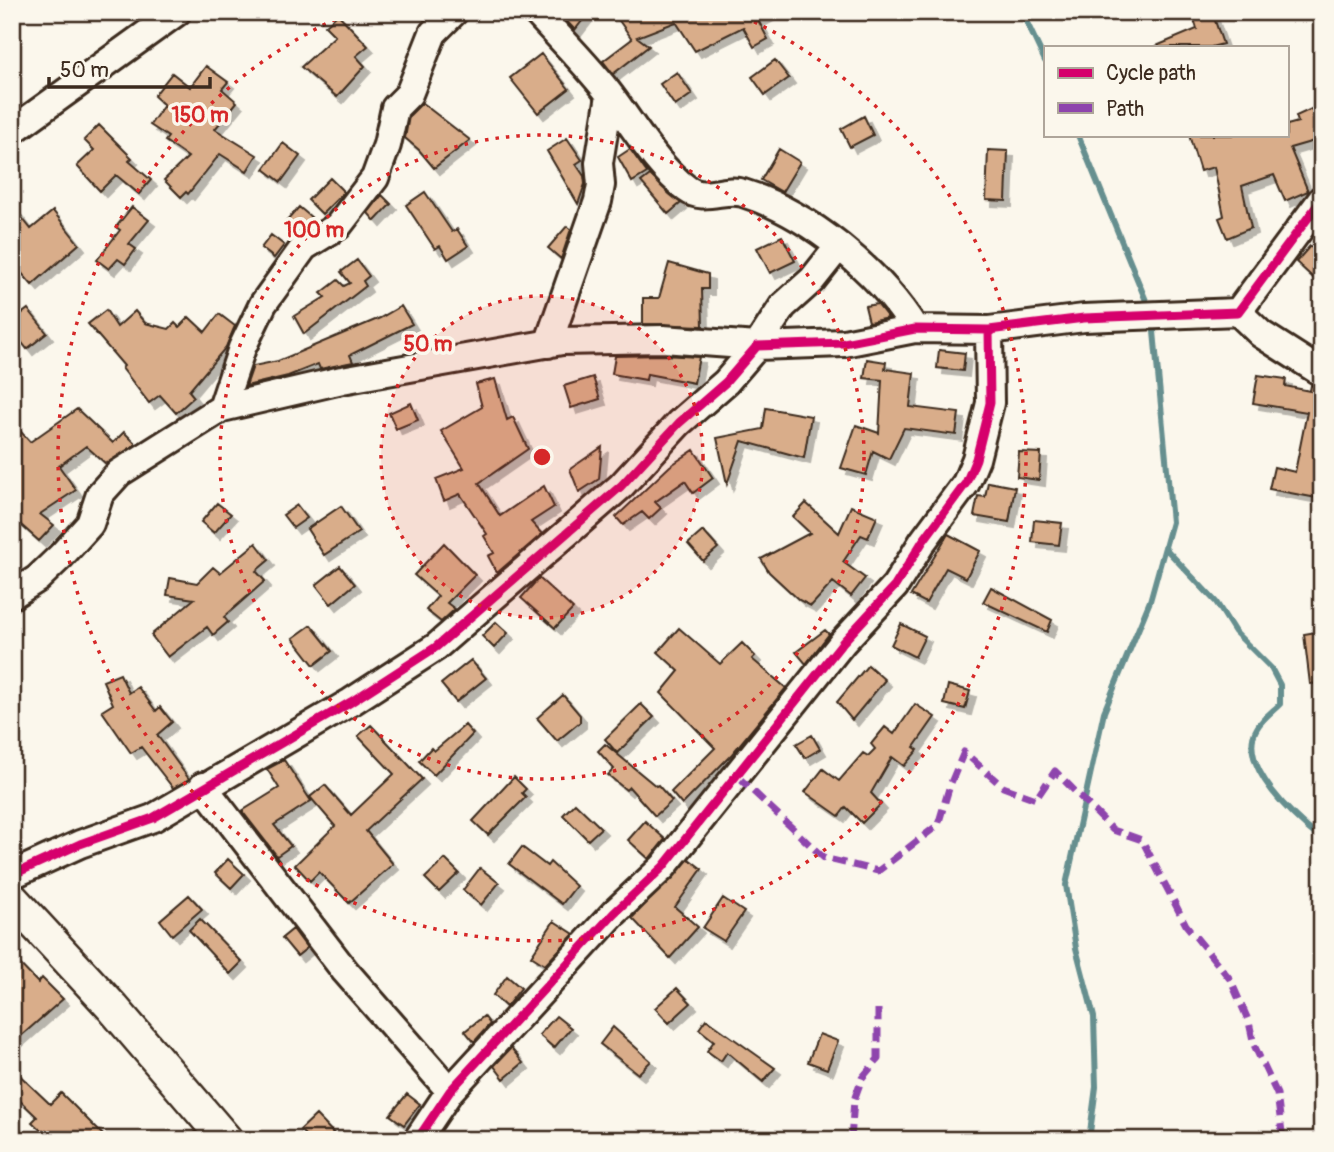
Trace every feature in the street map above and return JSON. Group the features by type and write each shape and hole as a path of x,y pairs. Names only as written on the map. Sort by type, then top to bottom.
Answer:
{"street":[{"path":"12,131 177,12"},
{"path":"222,408 242,348 263,304 304,247 338,226 375,178 387,145 395,108 409,94 433,33 454,12"},
{"path":"536,12 610,95 685,188 696,195 740,191 791,214 856,259 901,307 915,329"},
{"path":"548,344 598,201 601,185 599,163 610,95"},
{"path":"1238,312 1322,199"},
{"path":"12,874 80,844 153,818 203,786 351,702 436,647 621,486 679,423 726,382 757,346 783,306 812,280 839,246"},
{"path":"12,595 37,579 90,524 100,494 119,473 222,408 364,376 548,344 663,339 757,346 844,344 915,329 989,330 1084,318 1238,312 1261,334 1322,373"},
{"path":"417,1140 450,1091 510,1030 614,913 663,867 843,642 895,586 936,521 966,482 976,459 990,402 989,330"},
{"path":"203,786 310,928 450,1091"},
{"path":"12,899 113,1008 226,1140"}],"building":[{"path":"558,12 589,12 575,30"},
{"path":"613,12 773,12 758,20 768,39 754,47 743,27 695,51 676,22 637,37 649,46 613,74 603,61 632,39"},
{"path":"1192,12 1212,12 1223,44 1156,46 1197,29"},
{"path":"338,14 368,46 356,56 365,66 337,97 301,67 335,36 325,26"},
{"path":"541,54 569,89 538,113 510,78"},
{"path":"775,60 789,78 765,95 752,77"},
{"path":"206,66 228,82 222,89 237,102 215,129 257,155 247,171 220,154 188,194 186,192 181,197 164,180 188,157 165,141 168,137 150,125 164,105 154,96 172,73 190,87"},
{"path":"677,72 692,94 675,106 660,84"},
{"path":"422,103 470,140 434,168 405,138 409,116"},
{"path":"1322,104 1322,132 1317,135 1321,135 1321,139 1290,148 1308,191 1285,201 1274,175 1242,186 1251,228 1227,238 1219,218 1224,216 1214,167 1200,171 1189,136 1288,136 1288,125 1298,122 1296,116"},
{"path":"864,116 873,135 850,147 841,129"},
{"path":"99,125 132,158 129,161 151,180 139,194 116,175 100,191 77,166 94,150 84,140"},
{"path":"567,138 582,160 576,164 584,176 585,184 578,204 547,151"},
{"path":"283,143 300,156 281,182 264,169"},
{"path":"630,149 647,173 632,182 618,157"},
{"path":"779,149 800,162 782,192 761,180"},
{"path":"988,150 1008,151 1006,201 986,200"},
{"path":"650,175 681,203 668,214 641,182"},
{"path":"330,178 344,192 322,214 308,200"},
{"path":"425,192 452,232 457,229 468,246 448,259 440,246 435,249 406,205"},
{"path":"382,195 391,204 375,221 368,213"},
{"path":"12,205 31,229 53,211 79,244 32,285 12,262"},
{"path":"132,207 149,220 129,244 136,249 125,264 118,259 109,269 97,260 120,230 116,227"},
{"path":"299,207 311,217 298,232 286,222"},
{"path":"567,226 571,229 561,259 548,248"},
{"path":"271,235 284,245 274,258 261,248"},
{"path":"782,236 795,261 770,273 757,248"},
{"path":"1310,246 1322,257 1322,286 1296,262"},
{"path":"357,260 369,276 363,281 366,286 304,334 294,316 325,297 321,293 338,280 344,286 350,283 341,272"},
{"path":"669,263 708,274 708,289 702,289 703,326 643,324 643,298 659,298"},
{"path":"877,304 888,318 869,322 865,306"},
{"path":"401,306 412,324 350,355 353,362 320,369 318,364 288,376 246,386 253,366 278,361 380,318"},
{"path":"28,309 47,333 27,349 12,330 12,321"},
{"path":"106,310 117,327 135,311 145,323 169,329 175,323 179,327 189,317 205,332 219,314 235,326 226,347 189,391 194,397 176,413 160,395 149,403 122,368 124,366 88,324"},
{"path":"939,350 965,353 963,371 937,368"},
{"path":"615,356 699,357 694,383 647,374 646,380 612,374"},
{"path":"867,359 886,362 885,369 914,373 910,407 959,413 956,435 904,428 889,459 873,451 866,475 841,468 856,425 879,433 882,380 864,378"},
{"path":"1258,375 1286,379 1285,386 1310,391 1311,385 1322,389 1322,499 1269,489 1274,467 1295,472 1307,412 1253,403"},
{"path":"593,377 600,399 571,408 564,386"},
{"path":"495,379 507,420 513,417 528,449 479,483 500,516 544,486 554,507 531,522 542,534 497,573 488,556 494,553 484,536 487,534 460,494 444,501 436,479 464,468 441,431 482,407 476,384"},
{"path":"411,403 418,420 396,429 389,413"},
{"path":"766,408 811,416 804,458 742,441 727,484 717,438 763,429"},
{"path":"77,409 113,443 124,432 136,444 106,464 86,446 59,466 76,490 40,514 54,525 39,541 12,517 12,422 30,442"},
{"path":"602,447 599,479 579,492 570,469"},
{"path":"694,450 713,478 693,493 685,481 655,502 661,508 649,519 642,512 623,525 616,517 670,466"},
{"path":"1019,452 1041,453 1039,480 1017,477"},
{"path":"988,482 1015,487 1009,522 974,516 978,496 985,497"},
{"path":"217,503 231,514 214,533 201,522"},
{"path":"806,503 839,533 851,506 877,517 868,538 861,535 843,562 865,578 851,596 833,582 811,606 799,600 769,572 761,559 810,533 793,517"},
{"path":"297,505 307,518 293,528 283,515"},
{"path":"341,506 359,532 324,555 307,529"},
{"path":"1034,520 1062,523 1059,545 1032,542"},
{"path":"703,531 718,548 703,561 688,544"},
{"path":"948,534 980,551 966,578 946,568 926,603 911,595"},
{"path":"256,543 269,560 256,571 265,581 224,617 228,622 213,635 207,627 168,657 151,635 194,599 167,595 170,578 197,583 213,567 220,573"},
{"path":"444,543 475,575 447,603 455,609 441,622 426,610 438,596 414,575"},
{"path":"340,566 355,584 331,604 316,585"},
{"path":"539,578 573,609 555,628 521,598"},
{"path":"991,587 1052,620 1047,632 983,602"},
{"path":"496,622 508,633 494,648 482,636"},
{"path":"901,624 925,636 915,657 891,645"},
{"path":"311,625 332,651 314,665 293,638"},
{"path":"679,628 720,664 742,643 755,656 752,659 786,688 732,754 682,805 671,792 715,748 661,693 679,671 658,652"},
{"path":"825,630 829,634 806,664 796,652"},
{"path":"1322,631 1322,683 1310,684 1304,634"},
{"path":"471,660 486,678 456,702 441,684"},
{"path":"868,665 885,680 852,720 837,702"},
{"path":"120,674 129,693 138,687 156,711 160,707 172,722 157,735 189,779 173,788 141,747 131,753 102,711 113,704 103,681"},
{"path":"948,685 970,691 965,709 944,704"},
{"path":"563,695 580,715 580,722 557,741 537,718"},
{"path":"641,704 654,717 617,753 605,739"},
{"path":"915,704 935,717 914,747 918,750 904,766 892,757 871,793 881,804 862,823 846,807 839,816 805,792 823,769 839,781 863,753 868,756 875,749 871,744 885,727 894,734"},
{"path":"371,725 422,779 366,831 393,864 349,903 319,872 310,881 295,865 335,826 310,797 325,785 351,815 394,774 358,736"},
{"path":"465,725 473,734 434,775 419,761 431,748 434,751"},
{"path":"812,735 820,749 805,758 796,744"},
{"path":"605,744 658,785 672,801 655,816 629,787 626,790 608,775 614,769 598,751"},
{"path":"284,760 311,801 274,825 291,846 277,856 242,811 279,788 267,769"},
{"path":"514,777 526,789 522,793 526,797 488,835 473,821"},
{"path":"575,803 601,828 588,840 563,815"},
{"path":"645,821 665,839 649,859 628,840"},
{"path":"522,847 547,866 550,862 576,886 562,904 509,864"},
{"path":"228,859 244,874 231,888 215,873"},
{"path":"445,859 459,873 439,892 425,878"},
{"path":"689,859 702,869 675,907 698,927 670,958 632,918"},
{"path":"480,868 499,883 481,905 463,890"},
{"path":"189,895 202,909 172,935 160,920"},
{"path":"723,898 744,912 724,941 703,928"},
{"path":"200,919 242,962 230,974 189,930"},
{"path":"554,921 574,934 545,965 531,956"},
{"path":"293,929 307,948 297,956 282,938"},
{"path":"12,956 38,983 42,978 63,999 12,1044"},
{"path":"507,976 521,988 506,1007 493,995"},
{"path":"677,988 691,1003 669,1023 655,1008"},
{"path":"484,1016 490,1024 474,1042 465,1031"},
{"path":"556,1016 571,1028 554,1048 539,1035"},
{"path":"706,1019 775,1068 763,1082 727,1052 721,1061 707,1051 714,1041 699,1029"},
{"path":"613,1027 651,1061 638,1074 600,1044"},
{"path":"819,1034 838,1041 827,1069 808,1062"},
{"path":"511,1048 523,1063 504,1079 494,1066"},
{"path":"12,1068 50,1104 61,1093 108,1140 51,1140 32,1122 37,1117 12,1093"},
{"path":"407,1094 420,1104 404,1125 390,1115"},
{"path":"316,1115 340,1140 310,1140 300,1130"}],"waterway":[{"path":"1022,12 1044,59"},
{"path":"1078,136 1149,308"},
{"path":"1089,1140 1096,1087 1094,1017 1076,948 1066,885 1104,712 1150,601 1172,522 1153,321"},
{"path":"1165,548 1216,602 1235,632 1271,668 1280,685 1280,704 1257,728 1252,743 1254,758 1261,774 1285,806 1322,840"}],"marked path":[{"path":"738,777 824,858 878,871 938,825 950,785 964,752 1003,787 1036,799 1055,771 1113,830 1142,840 1186,925 1230,979 1249,1022 1254,1045 1277,1094 1283,1140"},
{"path":"851,1140 854,1100 862,1078 878,1059 878,1009"}],"cycle path":[{"path":"12,875 80,844 153,818 351,702 436,647 621,486 679,423 726,382 757,346 844,343 915,329 989,330 1084,318 1238,312 1322,199"},
{"path":"417,1140 450,1091 614,913 663,867 843,642 895,586 923,541 966,483 976,459 990,403 989,330"}]}
